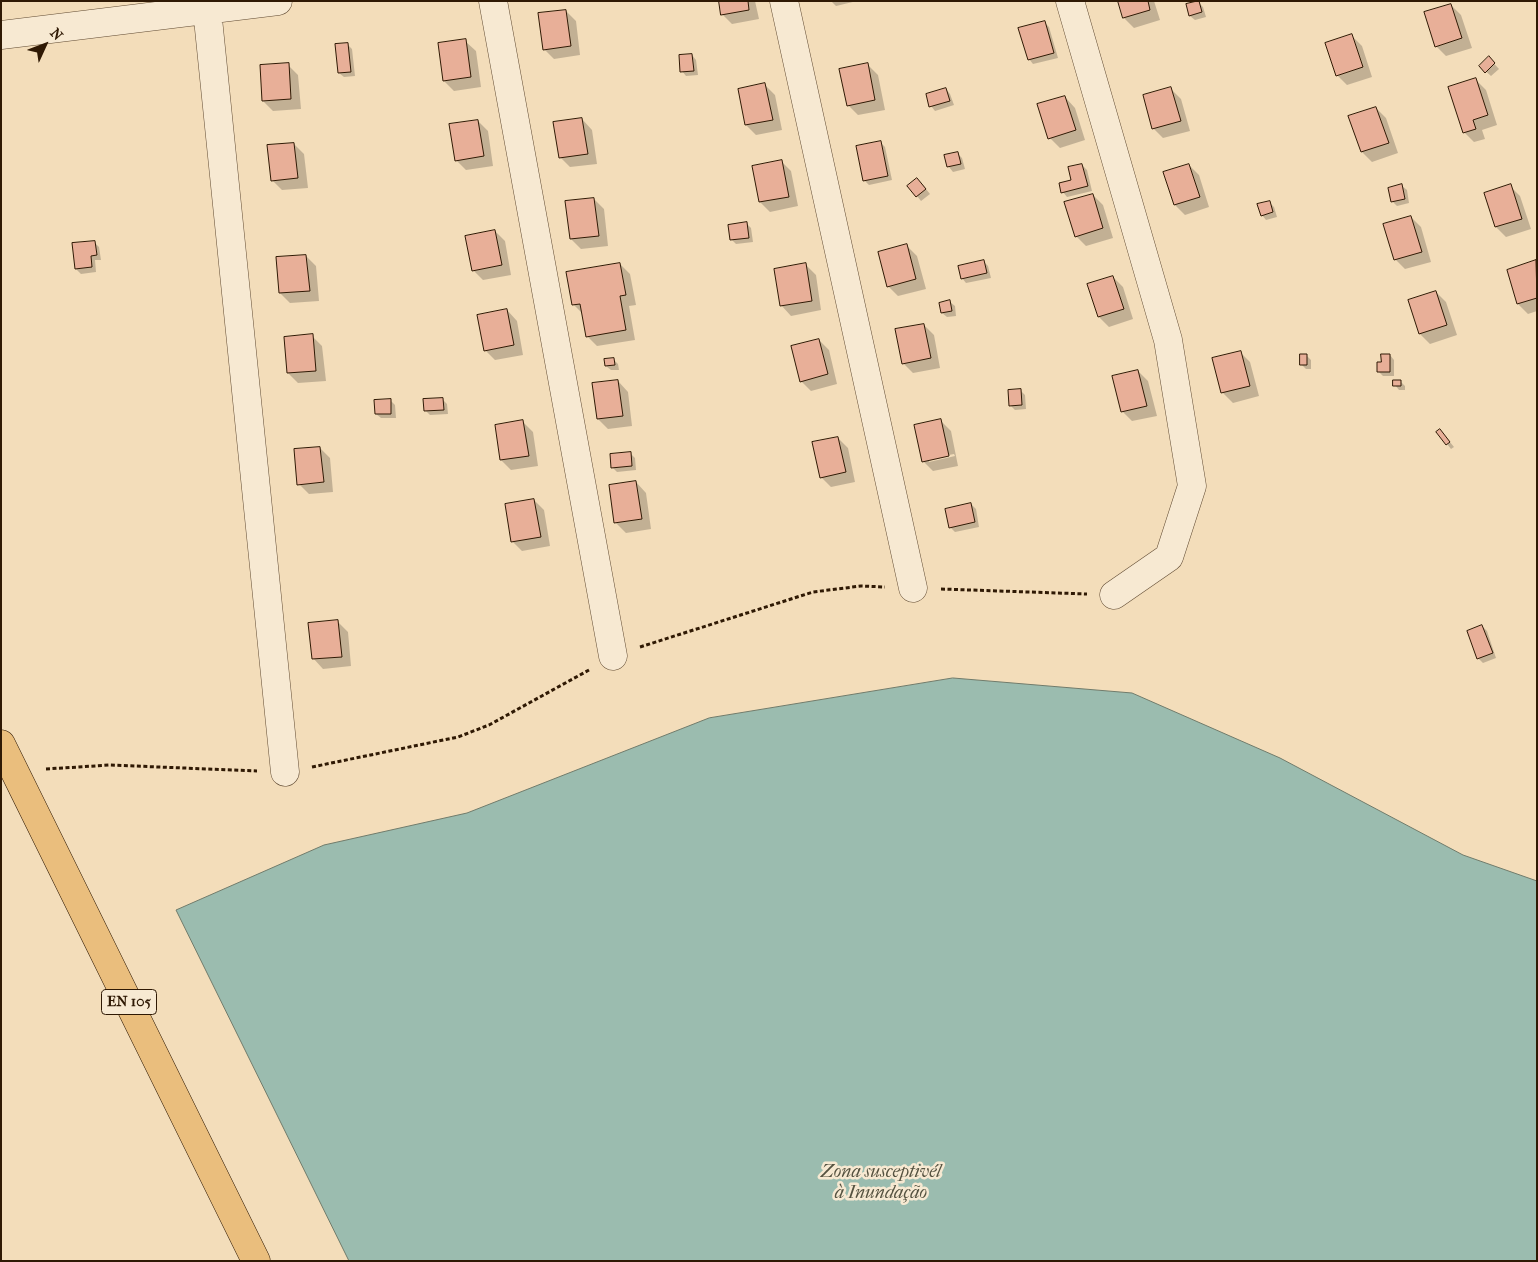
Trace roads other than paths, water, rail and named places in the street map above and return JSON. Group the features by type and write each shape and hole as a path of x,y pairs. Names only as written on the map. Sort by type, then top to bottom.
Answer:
{"main road":[{"name":"EN 105","path":"1,744 256,1261"}],"lane":[{"path":"1,35 278,1"},
{"path":"493,1 614,656"},
{"path":"784,1 913,588"},
{"path":"1070,1 1168,340 1192,486 1169,557 1114,595"},
{"path":"208,9 285,772"}],"water":[{"name":"Zona susceptivél à Inundação","path":"953,678 1132,693 1280,758 1463,855 1537,881 1537,1261 349,1261 176,910 324,845 467,813 709,718"}]}
